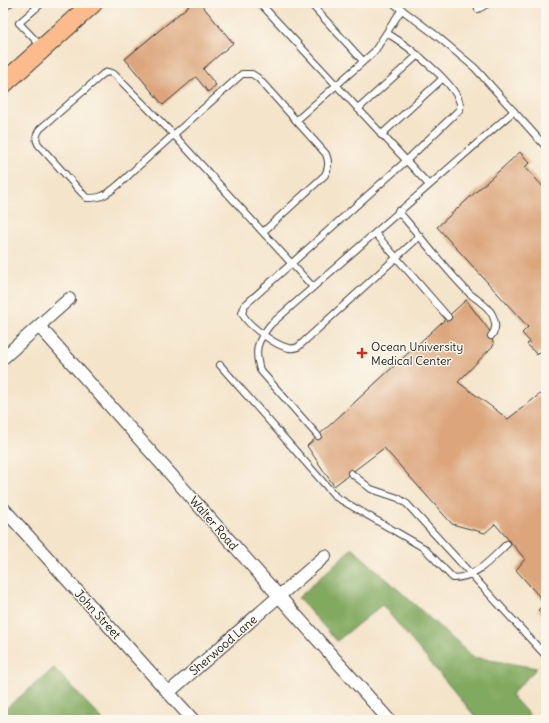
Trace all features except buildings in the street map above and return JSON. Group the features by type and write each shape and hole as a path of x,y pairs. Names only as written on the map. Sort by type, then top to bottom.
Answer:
{"main road":[{"path":"3,84 93,3"}],"street":[{"path":"3,358 69,299"},
{"name":"Walter Road","path":"39,326 389,720"},
{"name":"John Street","path":"3,508 193,720"},
{"name":"Sherwood Lane","path":"168,693 325,556"}],"lane":[{"path":"42,3 19,23 43,48"},
{"path":"260,3 429,185"},
{"path":"310,3 363,62"},
{"path":"393,3 437,36 475,68 546,147"},
{"path":"478,9 490,3"},
{"path":"297,120 379,46 402,9"},
{"path":"388,33 418,55 442,79 459,98 461,103 460,109 406,161 245,305 242,313 245,321 280,345 290,349 298,347 420,236"},
{"path":"358,110 418,55"},
{"path":"262,232 325,175 329,168 326,154 297,120 258,78 252,74 242,74 174,135 110,191 95,198 87,198 82,194 36,140 40,129 103,74 108,72 117,76 174,135 262,232 292,264 312,287"},
{"path":"382,135 442,79"},
{"path":"318,436 260,370 256,350 258,342 270,325 312,287 514,111"},
{"path":"398,212 470,294 486,306 495,323 496,330 491,336"},
{"path":"375,233 448,317"},
{"path":"220,365 336,497 424,548 453,578 464,578 472,575 507,544"},
{"path":"351,473 371,489 398,498 408,504 546,656"}],"green space":[{"path":"352,548 473,657 537,668 511,695 534,720 478,720 382,605 337,641 298,598"},
{"path":"54,668 103,720 3,720 3,711"}],"place":[{"name":"Ocean University Medical Center","path":"362,353"}]}
